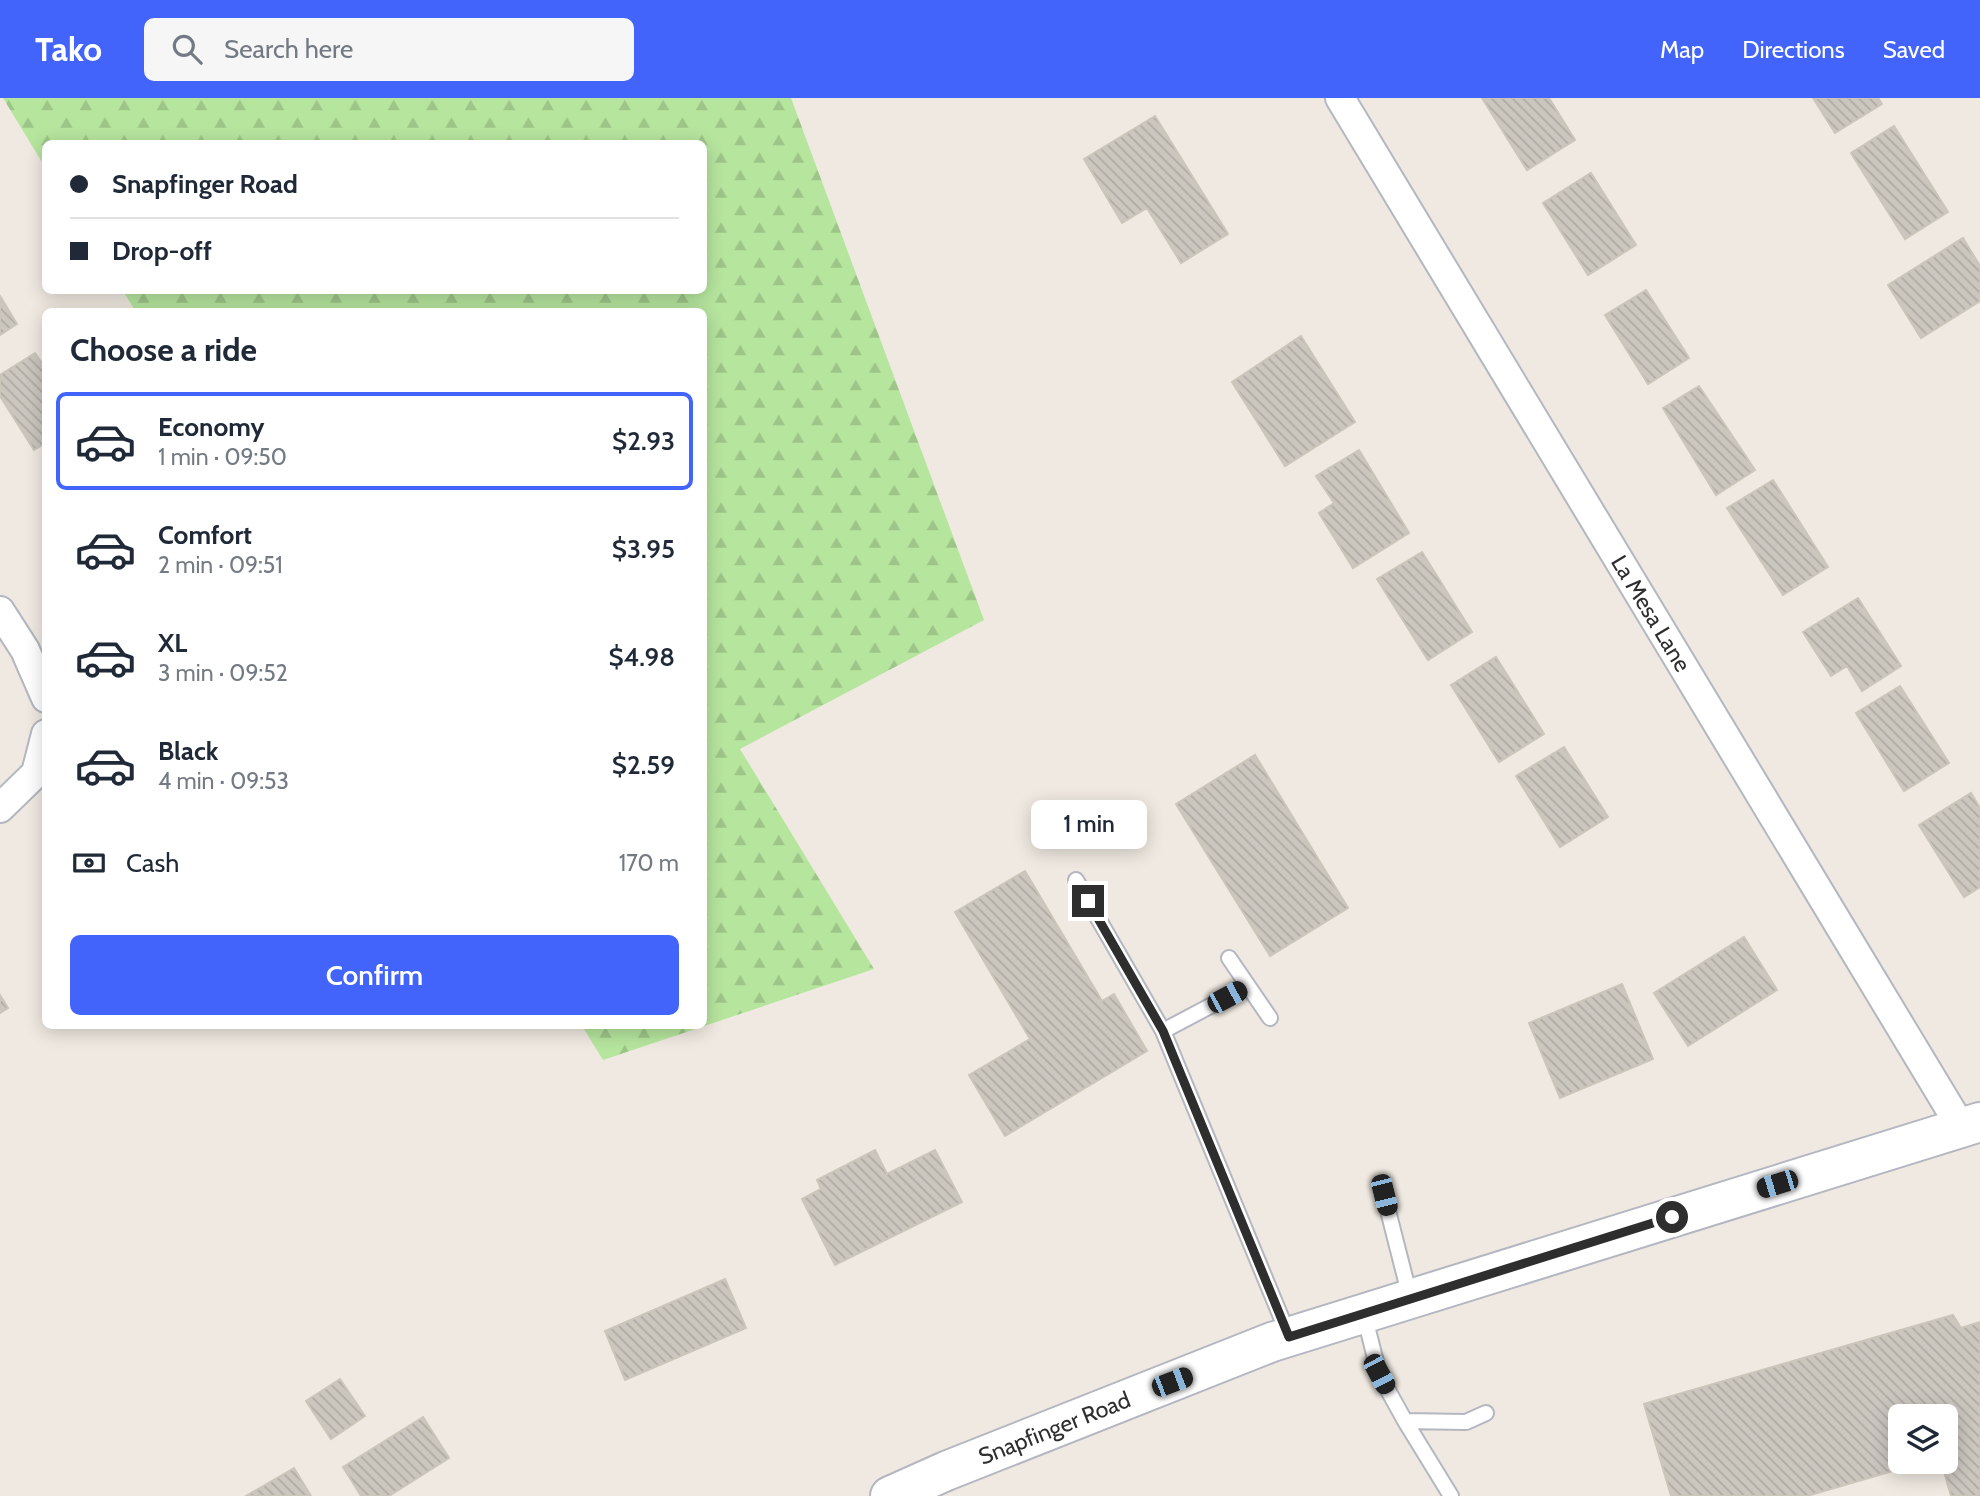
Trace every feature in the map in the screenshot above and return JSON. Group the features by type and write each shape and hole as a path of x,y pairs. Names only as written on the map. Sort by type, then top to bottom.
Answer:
{"street":[{"name":"La Mesa Lane","path":"1340,98 1970,1125"},
{"path":"0,611 24,650 42,689"},
{"path":"0,808 36,773 42,750"},
{"name":"Snapfinger Road","path":"890,1496 946,1471 1289,1337 1970,1125"}],"lane":[{"path":"1076,880 1163,1031 1289,1337"},
{"path":"1229,958 1270,1018"},
{"path":"1163,1031 1248,986"},
{"path":"1384,1195 1410,1298"},
{"path":"1364,1313 1379,1374 1451,1496"},
{"path":"1405,1421 1465,1422 1486,1413"}],"green space":[{"path":"3,98 791,98 984,620 740,749 874,969 707,1025 707,308 134,308 125,294 707,294 707,140 42,140 42,162"},
{"path":"584,1029 695,1029 603,1060"}],"building":[{"path":"1482,98 1549,98 1575,140 1527,170"},
{"path":"1813,98 1878,98 1882,104 1835,133"},
{"path":"1155,116 1228,234 1181,263 1147,208 1122,223 1084,159"},
{"path":"1894,126 1948,212 1905,239 1851,153"},
{"path":"1591,173 1636,245 1588,275 1543,203"},
{"path":"1963,238 1980,266 1980,301 1921,338 1888,285"},
{"path":"1646,290 1689,358 1648,384 1605,315"},
{"path":"0,296 17,324 0,335"},
{"path":"1301,336 1355,422 1285,466 1232,382"},
{"path":"35,353 42,363 42,445 34,450 0,396 0,375"},
{"path":"1699,386 1755,470 1716,495 1663,408"},
{"path":"1359,450 1409,533 1353,568 1319,513 1334,503 1316,476"},
{"path":"1773,480 1828,567 1783,595 1727,508"},
{"path":"1422,552 1472,632 1428,660 1377,579"},
{"path":"1858,598 1901,666 1862,691 1847,666 1831,676 1803,632"},
{"path":"1496,657 1544,734 1499,762 1451,685"},
{"path":"1900,686 1949,763 1904,791 1856,713"},
{"path":"1564,747 1608,817 1560,847 1516,776"},
{"path":"1255,755 1348,908 1270,956 1176,804"},
{"path":"1971,793 1980,808 1980,887 1964,897 1919,825"},
{"path":"1025,871 1102,1001 1114,994 1147,1051 1005,1136 969,1075 1030,1039 955,912"},
{"path":"1744,937 1777,990 1688,1046 1654,993"},
{"path":"1622,984 1653,1059 1560,1098 1529,1023"},
{"path":"0,995 8,1008 0,1013"},
{"path":"875,1150 887,1174 935,1150 962,1202 835,1265 802,1199 821,1189 817,1180"},
{"path":"725,1279 746,1328 625,1380 605,1331"},
{"path":"1953,1315 1961,1328 1980,1322 1980,1496 1951,1496 1945,1474 1958,1474 1958,1404 1888,1404 1888,1472 1807,1496 1671,1496 1644,1404"},
{"path":"340,1379 365,1416 331,1439 306,1401"},
{"path":"423,1417 449,1458 389,1496 361,1496 343,1467"},
{"path":"294,1468 311,1496 246,1496"}],"route":[{"path":"1088,901 1163,1031 1289,1337 1672,1217"}]}
